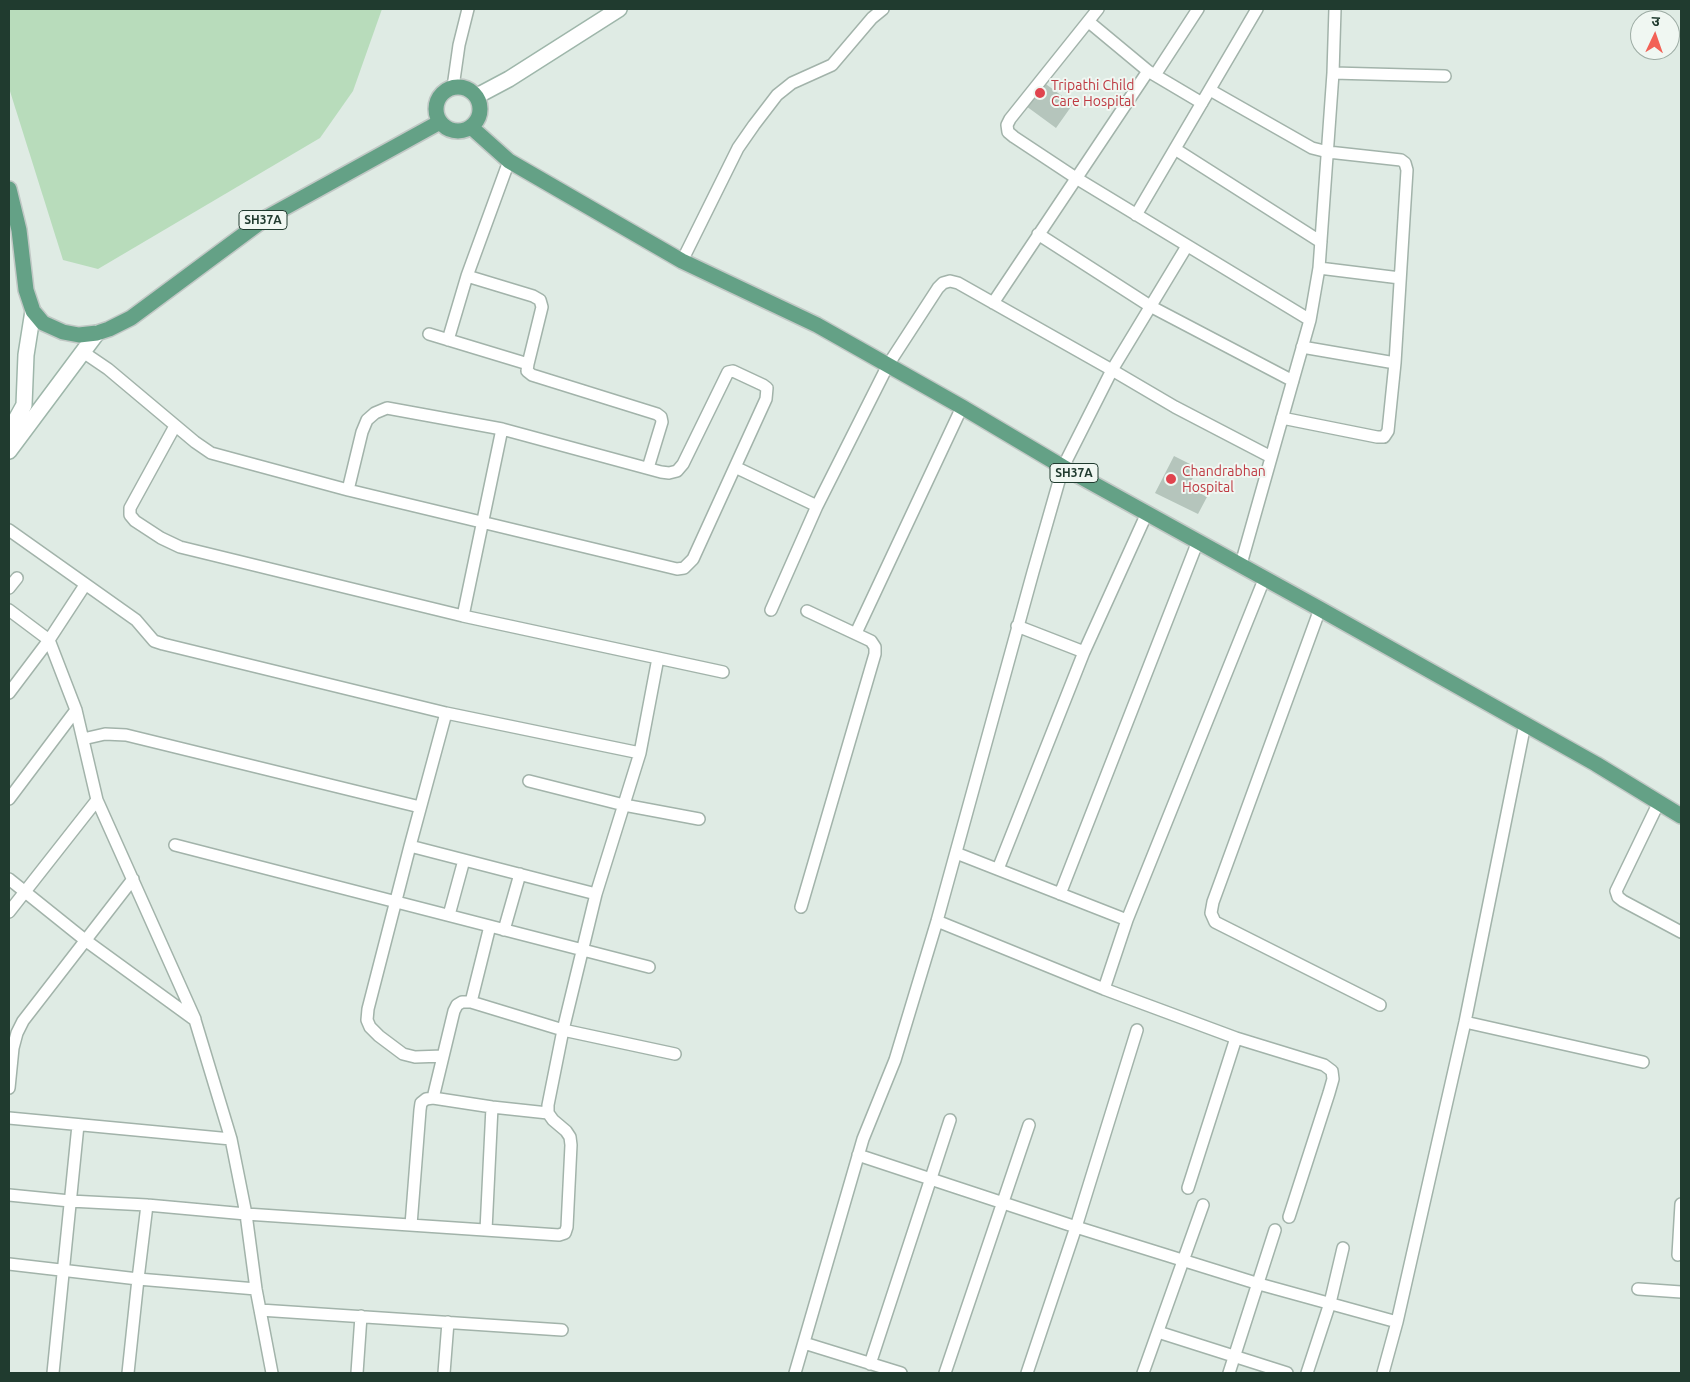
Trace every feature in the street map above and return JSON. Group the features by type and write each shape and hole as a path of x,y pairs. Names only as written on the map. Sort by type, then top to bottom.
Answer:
{"main road":[{"path":"477,96 509,79 619,9"},
{"path":"454,87 470,90 477,96 480,104 480,113 477,121 471,128 463,131 454,131 446,128 436,114 436,105 439,97 445,90 454,87"},
{"name":"SH37A","path":"33,311 43,324 63,332 79,335 97,333 109,329 131,318 266,218 440,122"},
{"name":"SH37A","path":"471,128 509,161 682,261 817,325 1063,467 1242,564 1525,724 1681,816"},
{"path":"9,189 19,230 26,290 33,311 26,355 24,405 9,432"},
{"path":"9,451 97,333"}],"street":[{"path":"454,87 459,45 468,9"},
{"path":"682,261 738,148 754,125 778,95 792,82 832,65 872,18 883,9"},
{"path":"1098,9 1010,119 1007,126 1008,132 1076,178 1310,320"},
{"path":"993,303 1076,178 1198,9"},
{"path":"1136,215 1257,9"},
{"path":"1242,564 1310,320 1319,268 1333,73 1335,9"},
{"path":"1089,22 1152,73 1202,103"},
{"path":"1333,73 1445,76"},
{"path":"1210,90 1312,148 1328,152 1401,160 1405,163 1407,170 1395,363 1388,431 1384,436 1377,437 1282,418"},
{"path":"1175,149 1238,191 1321,242"},
{"path":"448,340 467,276 509,161"},
{"path":"1038,234 1150,306 1293,381"},
{"path":"795,1373 862,1139 894,1060 937,921 1017,626 1063,467 1112,370 1187,246"},
{"path":"1319,268 1400,278"},
{"path":"467,276 533,296 540,300 542,307 528,364 528,371 532,375 657,414 661,417 662,422 648,468"},
{"path":"771,610 817,506 888,365 943,283 950,281 958,283 1175,407 1271,457"},
{"path":"429,334 528,364"},
{"path":"1302,347 1395,363"},
{"path":"82,352 108,369 175,426 211,452 348,490 677,569 684,568 693,559 735,467 767,393 767,388 763,384 733,371 728,372 683,464 677,471 670,473 502,429 387,408 375,413 367,420 362,432 348,490"},
{"path":"856,633 962,407"},
{"path":"175,426 133,500 130,515 135,521 161,538 180,547 463,616 723,672"},
{"path":"463,616 502,429"},
{"path":"735,467 817,506"},
{"path":"998,869 1084,652 1147,513"},
{"path":"9,530 136,620 154,641 446,713 640,753"},
{"path":"1060,894 1198,541"},
{"path":"1104,989 1127,920 1264,577"},
{"path":"9,588 17,578"},
{"path":"9,693 49,640 85,585"},
{"path":"1320,609 1213,902 1211,913 1215,922 1380,1005"},
{"path":"9,610 49,640 76,710 97,800 195,1020 231,1139 246,1214 256,1289 272,1373"},
{"path":"801,907 875,654 875,647 871,641 807,611"},
{"path":"1017,626 1084,652"},
{"path":"548,1113 563,1030 596,894 640,753 658,658"},
{"path":"9,799 76,710"},
{"path":"443,1056 403,1054 379,1036 370,1027 367,1020 368,1008 446,713"},
{"path":"1383,1373 1397,1322 1465,1022 1525,724"},
{"path":"83,739 106,734 126,735 420,808"},
{"path":"529,781 624,804 699,819"},
{"path":"9,912 97,800"},
{"path":"1659,802 1616,891 1618,897 1623,901 1681,932"},
{"path":"175,845 649,967"},
{"path":"410,846 596,894"},
{"path":"956,852 1127,920"},
{"path":"449,915 464,860"},
{"path":"504,930 520,874"},
{"path":"9,879 85,940 195,1020"},
{"path":"9,1088 13,1048 23,1021 133,880"},
{"path":"937,921 1104,989 1236,1038 1324,1065 1332,1071 1333,1079 1329,1093 1289,1217"},
{"path":"471,1002 490,926"},
{"path":"433,1098 457,1005 462,1002 471,1002 563,1030 675,1054"},
{"path":"1465,1022 1643,1062"},
{"path":"1027,1373 1076,1227 1137,1030"},
{"path":"1188,1188 1236,1038"},
{"path":"9,1195 70,1201 147,1205 246,1214 559,1236 567,1228 570,1137 548,1113 433,1098 426,1099 422,1103 420,1110 411,1225"},
{"path":"486,1230 492,1107"},
{"path":"9,1118 231,1139"},
{"path":"870,1364 950,1120"},
{"path":"53,1373 78,1125"},
{"path":"945,1373 1029,1125"},
{"path":"858,1155 1076,1227 1259,1284 1397,1322"},
{"path":"1678,1255 1681,1204"},
{"path":"128,1373 147,1205"},
{"path":"1143,1373 1203,1205"},
{"path":"1229,1373 1275,1230"},
{"path":"1307,1373 1330,1303 1343,1248"},
{"path":"9,1264 138,1279 256,1289"},
{"path":"1638,1289 1681,1292"},
{"path":"260,1310 562,1330"},
{"path":"357,1373 360,1316"},
{"path":"444,1373 448,1322"},
{"path":"1158,1332 1287,1373"},
{"path":"804,1343 901,1373"}],"green space":[{"path":"9,9 382,9 353,91 320,138 98,269 63,260 9,88"}],"building":[{"path":"1043,82 1073,104 1056,128 1026,106"},
{"path":"1174,456 1198,468 1188,487 1207,497 1198,514 1155,493"}],"place":[{"name":"Tripathi Child Care Hospital","path":"1040,93"},
{"name":"Chandrabhan Hospital","path":"1171,479"}]}
